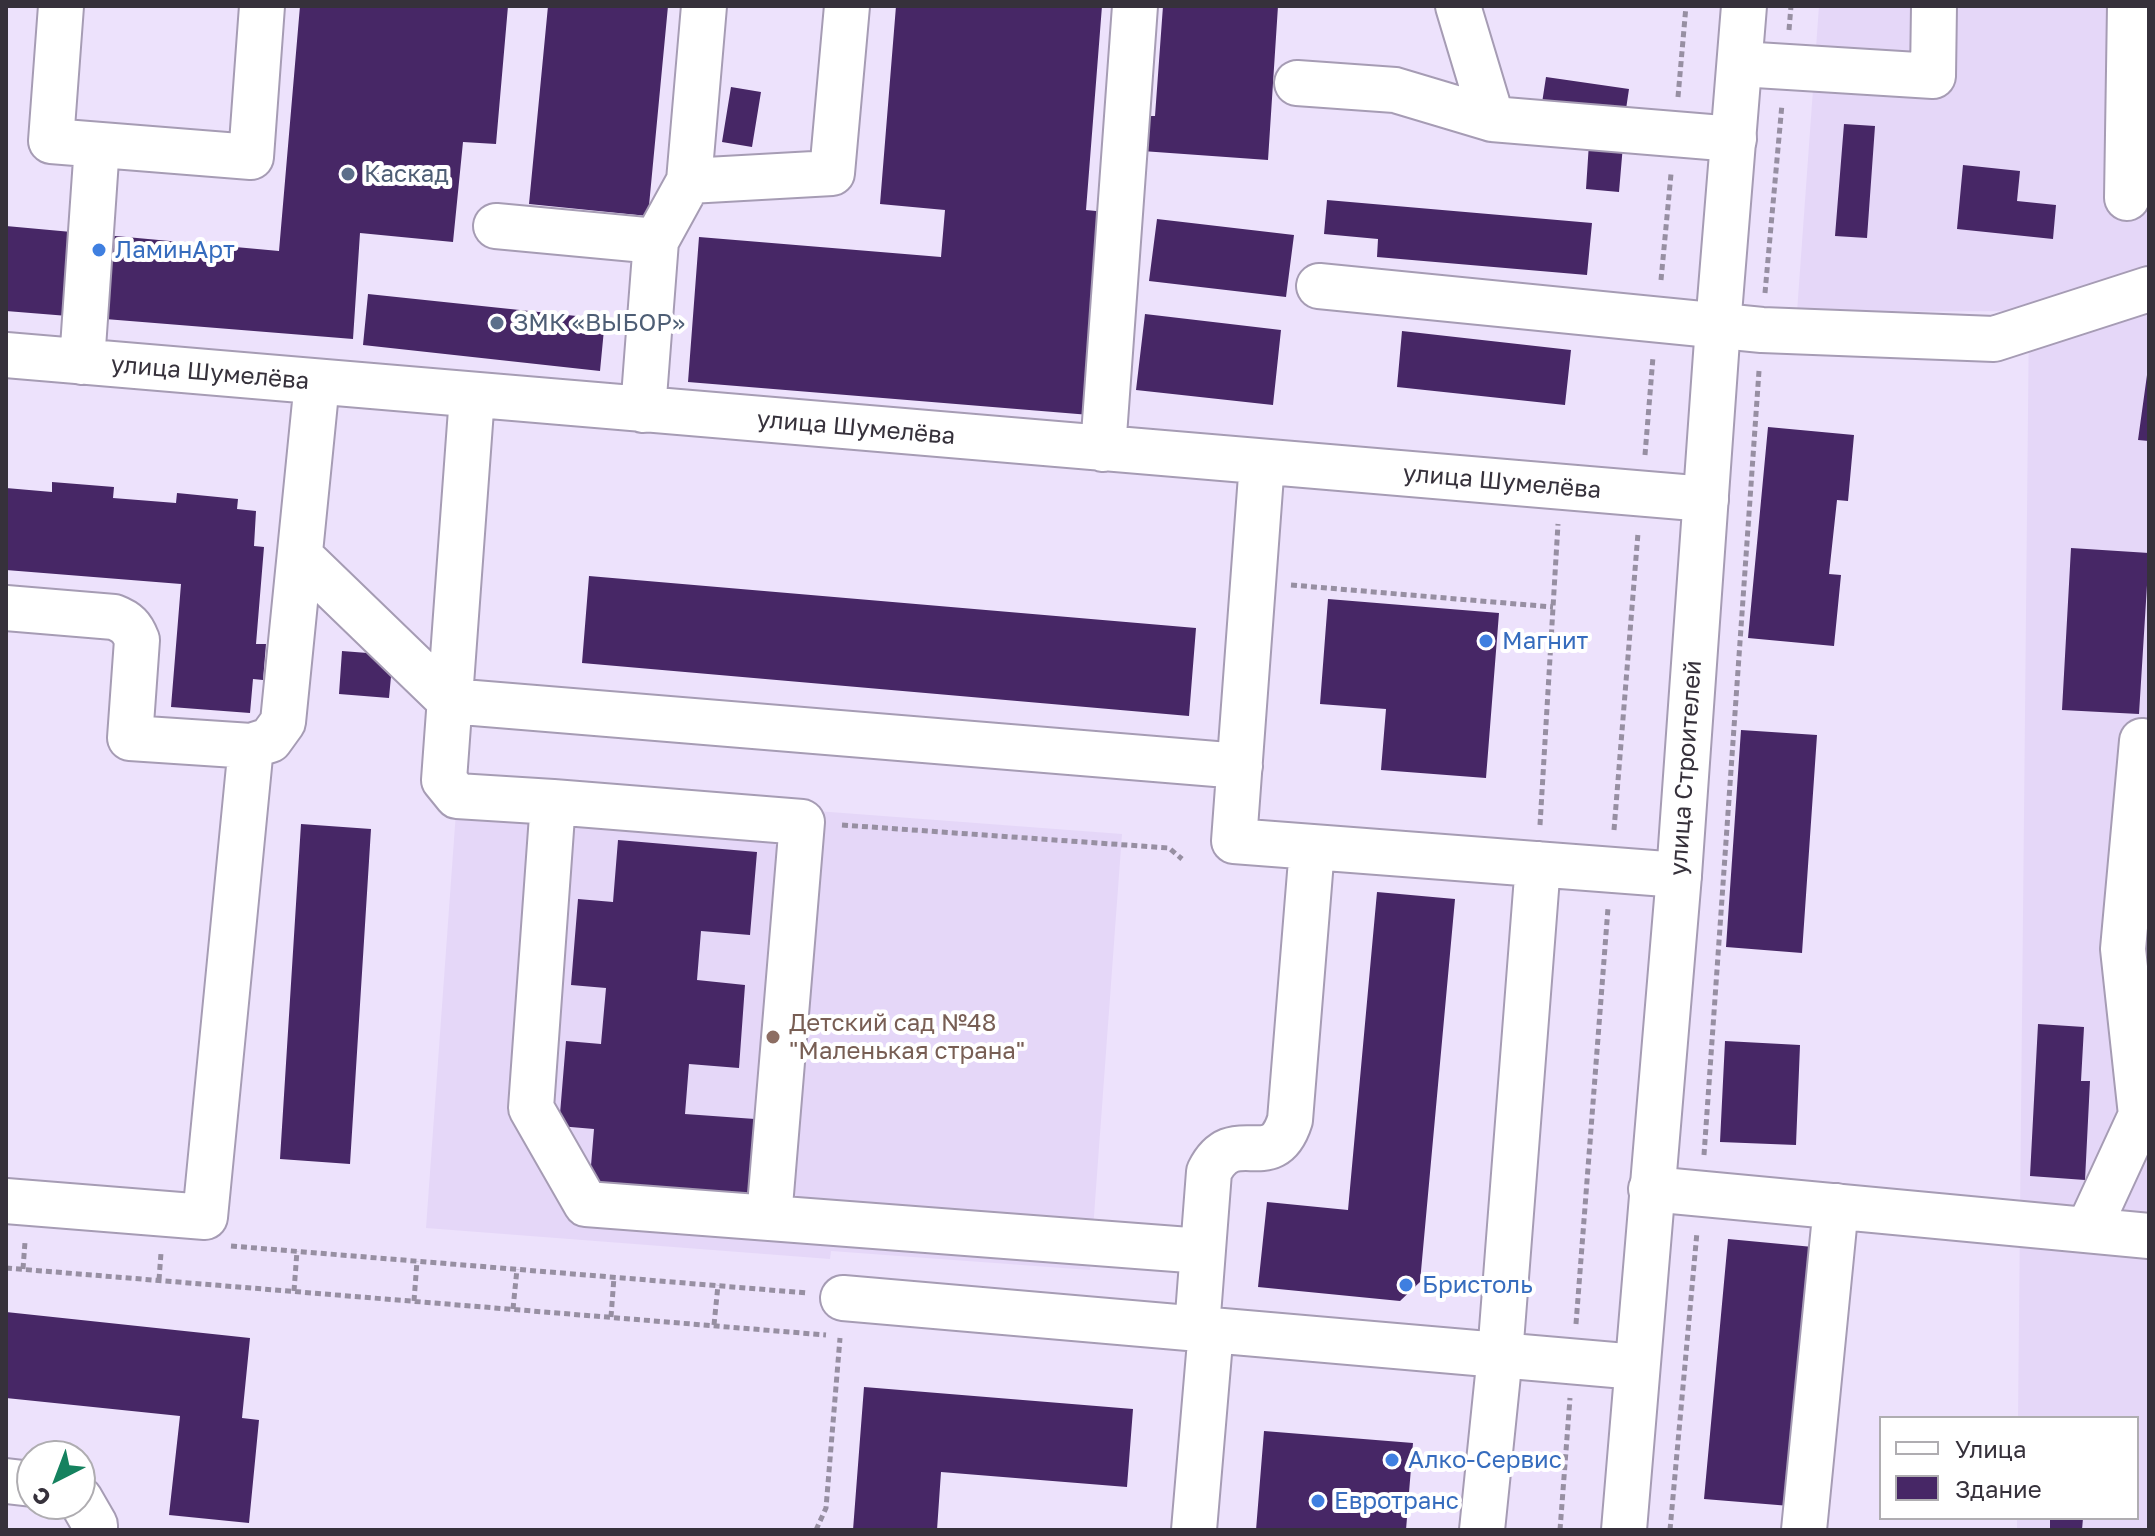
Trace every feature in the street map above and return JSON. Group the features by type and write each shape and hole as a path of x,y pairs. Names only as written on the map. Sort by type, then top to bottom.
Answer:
{"street":[{"path":"61,6 51,141 251,157 262,6"},
{"path":"643,410 656,241 689,181 704,6"},
{"path":"689,181 832,173 847,6"},
{"path":"1103,449 1135,6"},
{"path":"1458,6 1492,119"},
{"name":"улица Строителей","path":"1624,1530 1679,875 1744,6"},
{"path":"1740,64 1933,76 1934,6"},
{"path":"2127,198 2130,6"},
{"path":"1297,83 1395,90 1492,119 1734,139"},
{"path":"82,362 97,145"},
{"path":"496,226 656,241"},
{"path":"1319,286 1762,330 1994,339 2149,289"},
{"name":"улица Шумелёва","path":"6,355 1706,499"},
{"path":"6,608 114,617 125,621 133,629 137,640 130,738 251,746 270,740 283,722 317,382"},
{"path":"472,396 444,780 457,796 802,822 769,1218"},
{"path":"1262,462 1234,841 1679,875"},
{"path":"300,556 450,701 1240,766"},
{"path":"2088,1230 2141,1115 2123,949 2142,741 2149,742"},
{"path":"16,1215 205,1217 251,746"},
{"path":"553,802 531,1108 586,1204 1202,1251"},
{"path":"1194,1530 1204,1329 1202,1251 1209,1172 1223,1152 1237,1148 1265,1148 1279,1143 1286,1134 1290,1120 1312,848"},
{"path":"1482,1530 1500,1355 1538,864"},
{"path":"1651,1189 2149,1236"},
{"path":"1804,1530 1836,1206"},
{"path":"828,1304 1204,1329 1637,1367"}],"path":[{"path":"1560,1530 1641,493 1686,6"},
{"path":"1670,1530 1701,1193 1762,330 1791,6"},
{"path":"1538,864 1560,487"},
{"path":"1253,582 1553,607"},
{"path":"802,822 1169,848 1182,859"},
{"path":"16,1215 23,1269"},
{"path":"159,1280 162,1240"},
{"path":"218,1245 718,1285 828,1304"},
{"path":"294,1291 297,1251"},
{"path":"414,1301 417,1261"},
{"path":"6,1268 824,1335 828,1304"},
{"path":"513,1309 517,1269"},
{"path":"611,1317 614,1277"},
{"path":"714,1325 718,1285"},
{"path":"816,1530 826,1508 828,1304"}],"shaded area":[{"path":"1819,6 2149,6 2149,1530 2017,1530 2017,1520 2139,1520 2139,1416 2018,1416 2029,311 1797,312"},
{"name":"Детский сад №48 \"Маленькая страна\"","path":"458,784 1122,834 1090,1270 831,1251 830,1259 426,1228"}],"building":[{"path":"300,6 508,6 496,144 463,142 453,242 360,233 353,339 6,311 6,226 279,251"},
{"path":"548,6 668,6 648,216 529,204"},
{"path":"896,6 1102,6 1086,210 1106,212 1090,415 688,382 699,237 941,257 945,210 880,204"},
{"path":"1163,6 1278,6 1268,160 1142,151 1144,116 1155,116"},
{"path":"1546,77 1629,89 1625,116 1542,103"},
{"path":"731,87 761,92 752,147 722,142"},
{"path":"1844,124 1875,126 1867,238 1835,236"},
{"path":"1589,143 1623,145 1619,192 1586,189"},
{"path":"1963,165 2020,171 2017,201 2056,205 2053,239 1957,229"},
{"path":"1327,200 1592,223 1587,275 1377,257 1378,239 1324,234"},
{"path":"1157,219 1294,235 1286,297 1149,281"},
{"path":"368,294 605,319 600,371 363,345"},
{"path":"1145,314 1281,330 1273,405 1136,390"},
{"path":"1402,331 1571,350 1565,405 1397,387"},
{"path":"2149,375 2149,441 2138,440"},
{"path":"1768,427 1854,435 1848,501 1837,500 1829,574 1841,575 1834,646 1748,638"},
{"path":"52,482 114,487 113,498 176,503 177,493 238,499 237,509 256,511 254,546 264,547 256,644 266,644 263,680 253,679 250,713 171,707 181,584 6,570 6,488 52,492"},
{"path":"2071,548 2149,553 2139,714 2062,710"},
{"path":"589,576 1196,628 1189,716 582,663"},
{"path":"1328,599 1499,613 1486,778 1381,770 1386,709 1320,704"},
{"path":"342,651 393,655 389,698 339,694"},
{"path":"1741,730 1817,735 1802,953 1726,947"},
{"path":"301,824 371,829 350,1164 280,1159"},
{"path":"618,840 757,852 750,935 701,931 697,980 745,985 739,1068 689,1064 685,1114 755,1119 748,1204 589,1190 594,1129 559,1126 566,1041 601,1044 606,988 571,985 578,899 613,902"},
{"path":"1377,892 1455,899 1420,1282 1400,1301 1258,1287 1267,1202 1348,1210"},
{"path":"2038,1024 2084,1027 2081,1081 2090,1081 2085,1180 2030,1176"},
{"path":"1725,1041 1800,1045 1796,1145 1720,1142"},
{"path":"1728,1239 1813,1247 1790,1506 1704,1499"},
{"path":"6,1312 250,1338 242,1418 259,1420 249,1523 169,1515 180,1416 6,1398"},
{"path":"864,1387 1133,1409 1127,1487 941,1472 937,1530 853,1530"},
{"path":"1264,1431 1413,1443 1406,1530 1256,1530"},
{"path":"2050,1520 2083,1520 2082,1530 2050,1530"}],"place":[{"name":"Каскад","path":"348,174"},
{"name":"ЛаминАрт","path":"99,250"},
{"name":"ЗМК «ВЫБОР»","path":"497,323"},
{"name":"Магнит","path":"1486,641"},
{"name":"Детский сад №48 \"Маленькая страна\"","path":"773,1037"},
{"name":"Бристоль","path":"1406,1285"},
{"name":"Алко-Сервис","path":"1392,1460"},
{"name":"Евротранс","path":"1318,1501"}]}
